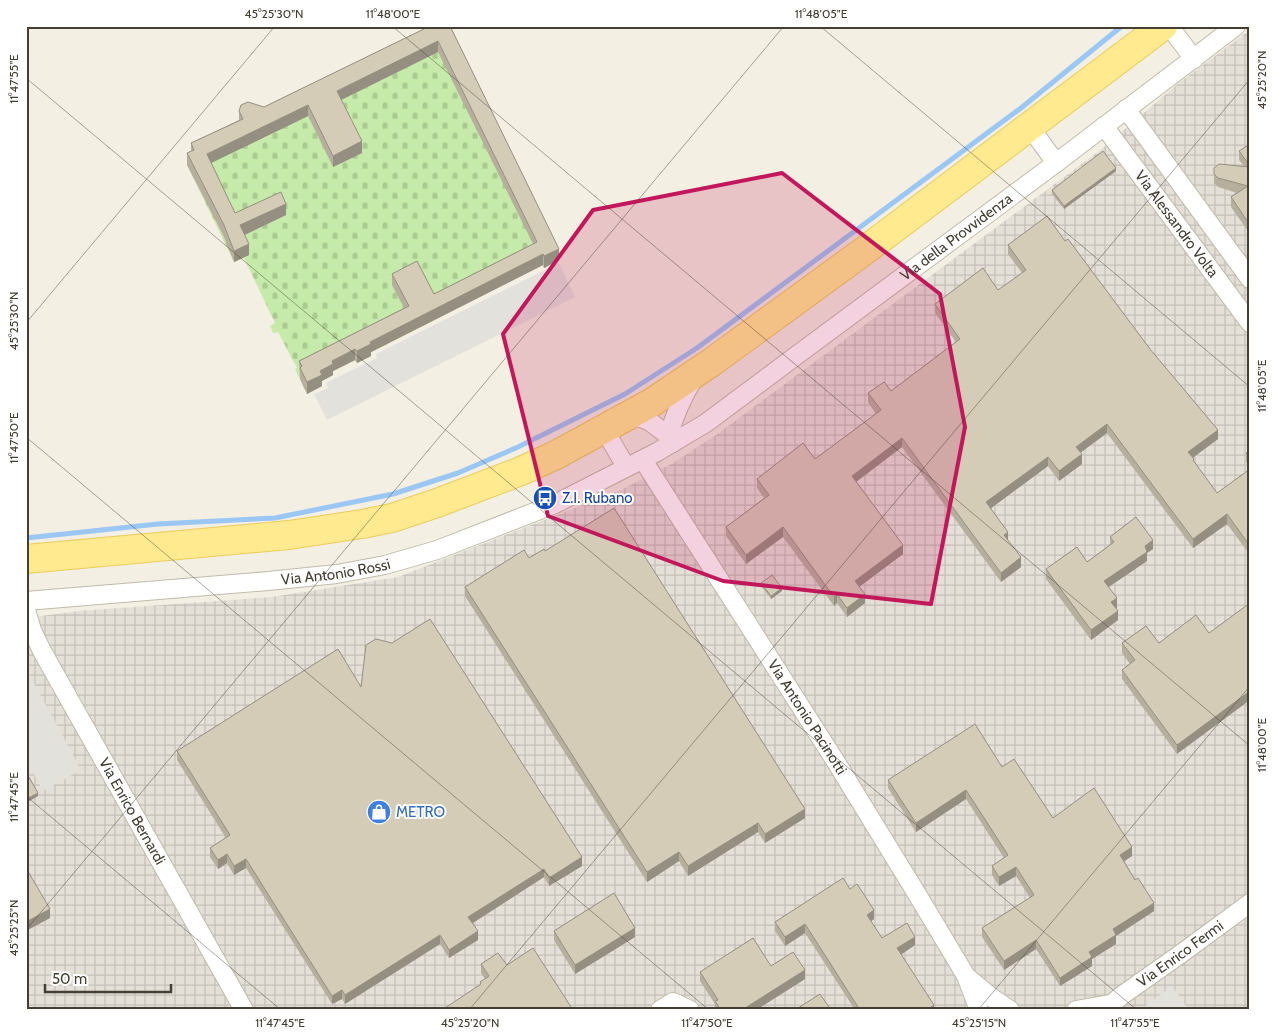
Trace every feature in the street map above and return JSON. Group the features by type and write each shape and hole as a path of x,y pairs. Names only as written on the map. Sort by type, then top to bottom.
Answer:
{"main road":[{"path":"26,559 289,536 369,523 429,506 521,471 556,455 630,415 697,372 852,260 1163,26"}],"street":[{"path":"1168,26 1194,59"},
{"name":"Via della Provvidenza","path":"671,439 706,423 728,408 1236,26"},
{"name":"Via Alessandro Volta","path":"1126,109 1250,279"},
{"path":"1029,126 1056,163"},
{"name":"Via Alessandro Volta","path":"1104,126 1250,323"},
{"path":"604,429 626,467 643,460 671,439 678,407 697,372"},
{"path":"630,415 649,422 671,439"},
{"name":"Via Antonio Pacinotti","path":"643,460 836,762 966,976 979,1010"},
{"name":"Via Antonio Rossi","path":"26,601 337,574 384,564 423,555 555,504 626,467"},
{"name":"Via Enrico Bernardi","path":"26,610 32,630 42,651 244,1010"},
{"name":"Via Enrico Fermi","path":"1108,1007 1250,903"},
{"name":"Via Antonio Pacinotti","path":"966,976 1010,1010"},
{"path":"660,1010 673,1002 690,1010"},
{"path":"1076,1010 1108,1007"}],"highlighted area":[{"path":"782,173 940,294 965,427 931,604 723,581 548,516 503,334 593,210"}],"shaded area":[{"path":"1250,30 1250,1010 26,1010 26,618 78,611 272,597 398,577 621,490 673,463 716,435 1098,152 1180,82"},
{"path":"559,263 575,297 327,420 314,394 328,388 326,383 377,358 376,354"},
{"path":"26,668 81,770 43,791 26,760"},
{"path":"1172,986 1189,1010 1140,1010"}],"green space":[{"path":"446,30 559,260 544,268 543,265 370,353 371,356 357,363 355,360 332,372 333,375 320,382 322,386 307,394 295,369 297,368 278,332 273,333 270,326 275,323 244,258 234,262 187,165 254,115"}],"building":[{"path":"430,26 450,26 559,249 544,256 543,254 370,342 371,344 357,351 355,349 332,361 333,364 320,371 322,375 307,382 300,368 302,366 299,361 409,306 392,274 417,261 434,294 537,242 438,41 337,91 362,141 333,156 308,105 207,154 235,213 281,192 286,204 240,225 249,244 234,251 224,225 187,153 194,150 191,143 243,119 239,111 241,105 248,102 264,107"},
{"path":"1250,144 1250,166 1239,151"},
{"path":"1103,151 1116,168 1064,206 1052,190"},
{"path":"1219,164 1250,167 1250,225 1231,197 1248,186 1218,178 1214,174 1214,168"},
{"path":"1047,216 1065,241 1068,239 1150,349 1218,430 1188,452 1217,493 1250,469 1250,546 1227,514 1193,539 1107,424 1076,447 1082,454 1059,471 1048,457 986,502 1008,532 1004,535 1021,557 1001,573 902,438 852,476 903,545 855,581 865,594 847,608 837,594 834,597 783,527 746,555 726,527 769,495 757,479 803,443 815,459 881,410 868,393 884,382 891,391 960,339 935,304 983,268 998,290 1026,270 1008,245"},
{"path":"1250,450 1250,458 1246,453"},
{"path":"614,508 805,809 765,834 758,823 688,866 679,852 647,872 465,587 524,550 529,558 544,549 545,551"},
{"path":"1136,517 1153,540 1145,546 1147,552 1104,581 1117,598 1111,602 1118,611 1091,630 1046,569 1077,547 1087,562 1114,542 1110,537"},
{"path":"772,575 782,588 771,596 761,583"},
{"path":"1250,603 1250,691 1177,745 1122,670 1135,660 1122,643 1146,626 1159,643 1196,615 1209,633"},
{"name":"METRO","path":"430,619 582,857 549,878 544,869 468,917 478,931 449,950 440,935 345,995 342,990 332,996 246,859 234,866 227,854 218,860 210,848 230,835 177,751 338,649 361,687 366,645 376,639 392,643"},
{"path":"975,724 1002,767 1014,759 1053,818 1094,788 1132,847 1120,855 1135,880 1138,878 1154,903 1113,929 1116,935 1089,952 1092,957 1060,978 1036,940 1004,961 982,928 1034,895 1016,867 999,877 992,866 1008,855 966,790 916,823 888,780"},
{"path":"26,772 38,793 26,799"},
{"path":"26,868 50,909 26,922"},
{"path":"843,878 850,889 857,884 863,893 874,910 867,915 882,938 907,923 915,937 897,948 934,1005 927,1010 860,1010 805,924 785,937 775,922"},
{"path":"614,893 635,928 575,965 554,931"},
{"path":"753,938 771,966 793,952 805,970 742,1010 721,1010 715,1001 718,1000 700,972"},
{"path":"533,948 573,1010 442,1010 481,984 480,982 489,976 481,964 498,953 507,965"},
{"path":"820,994 831,1010 795,1010"}],"waterway":[{"path":"26,538 158,524 275,518 393,494 458,473 518,447 625,394 697,348 1021,108 1122,26"}],"place":[{"name":"Z.I. Rubano","path":"545,498"},
{"name":"METRO","path":"379,812"}]}
